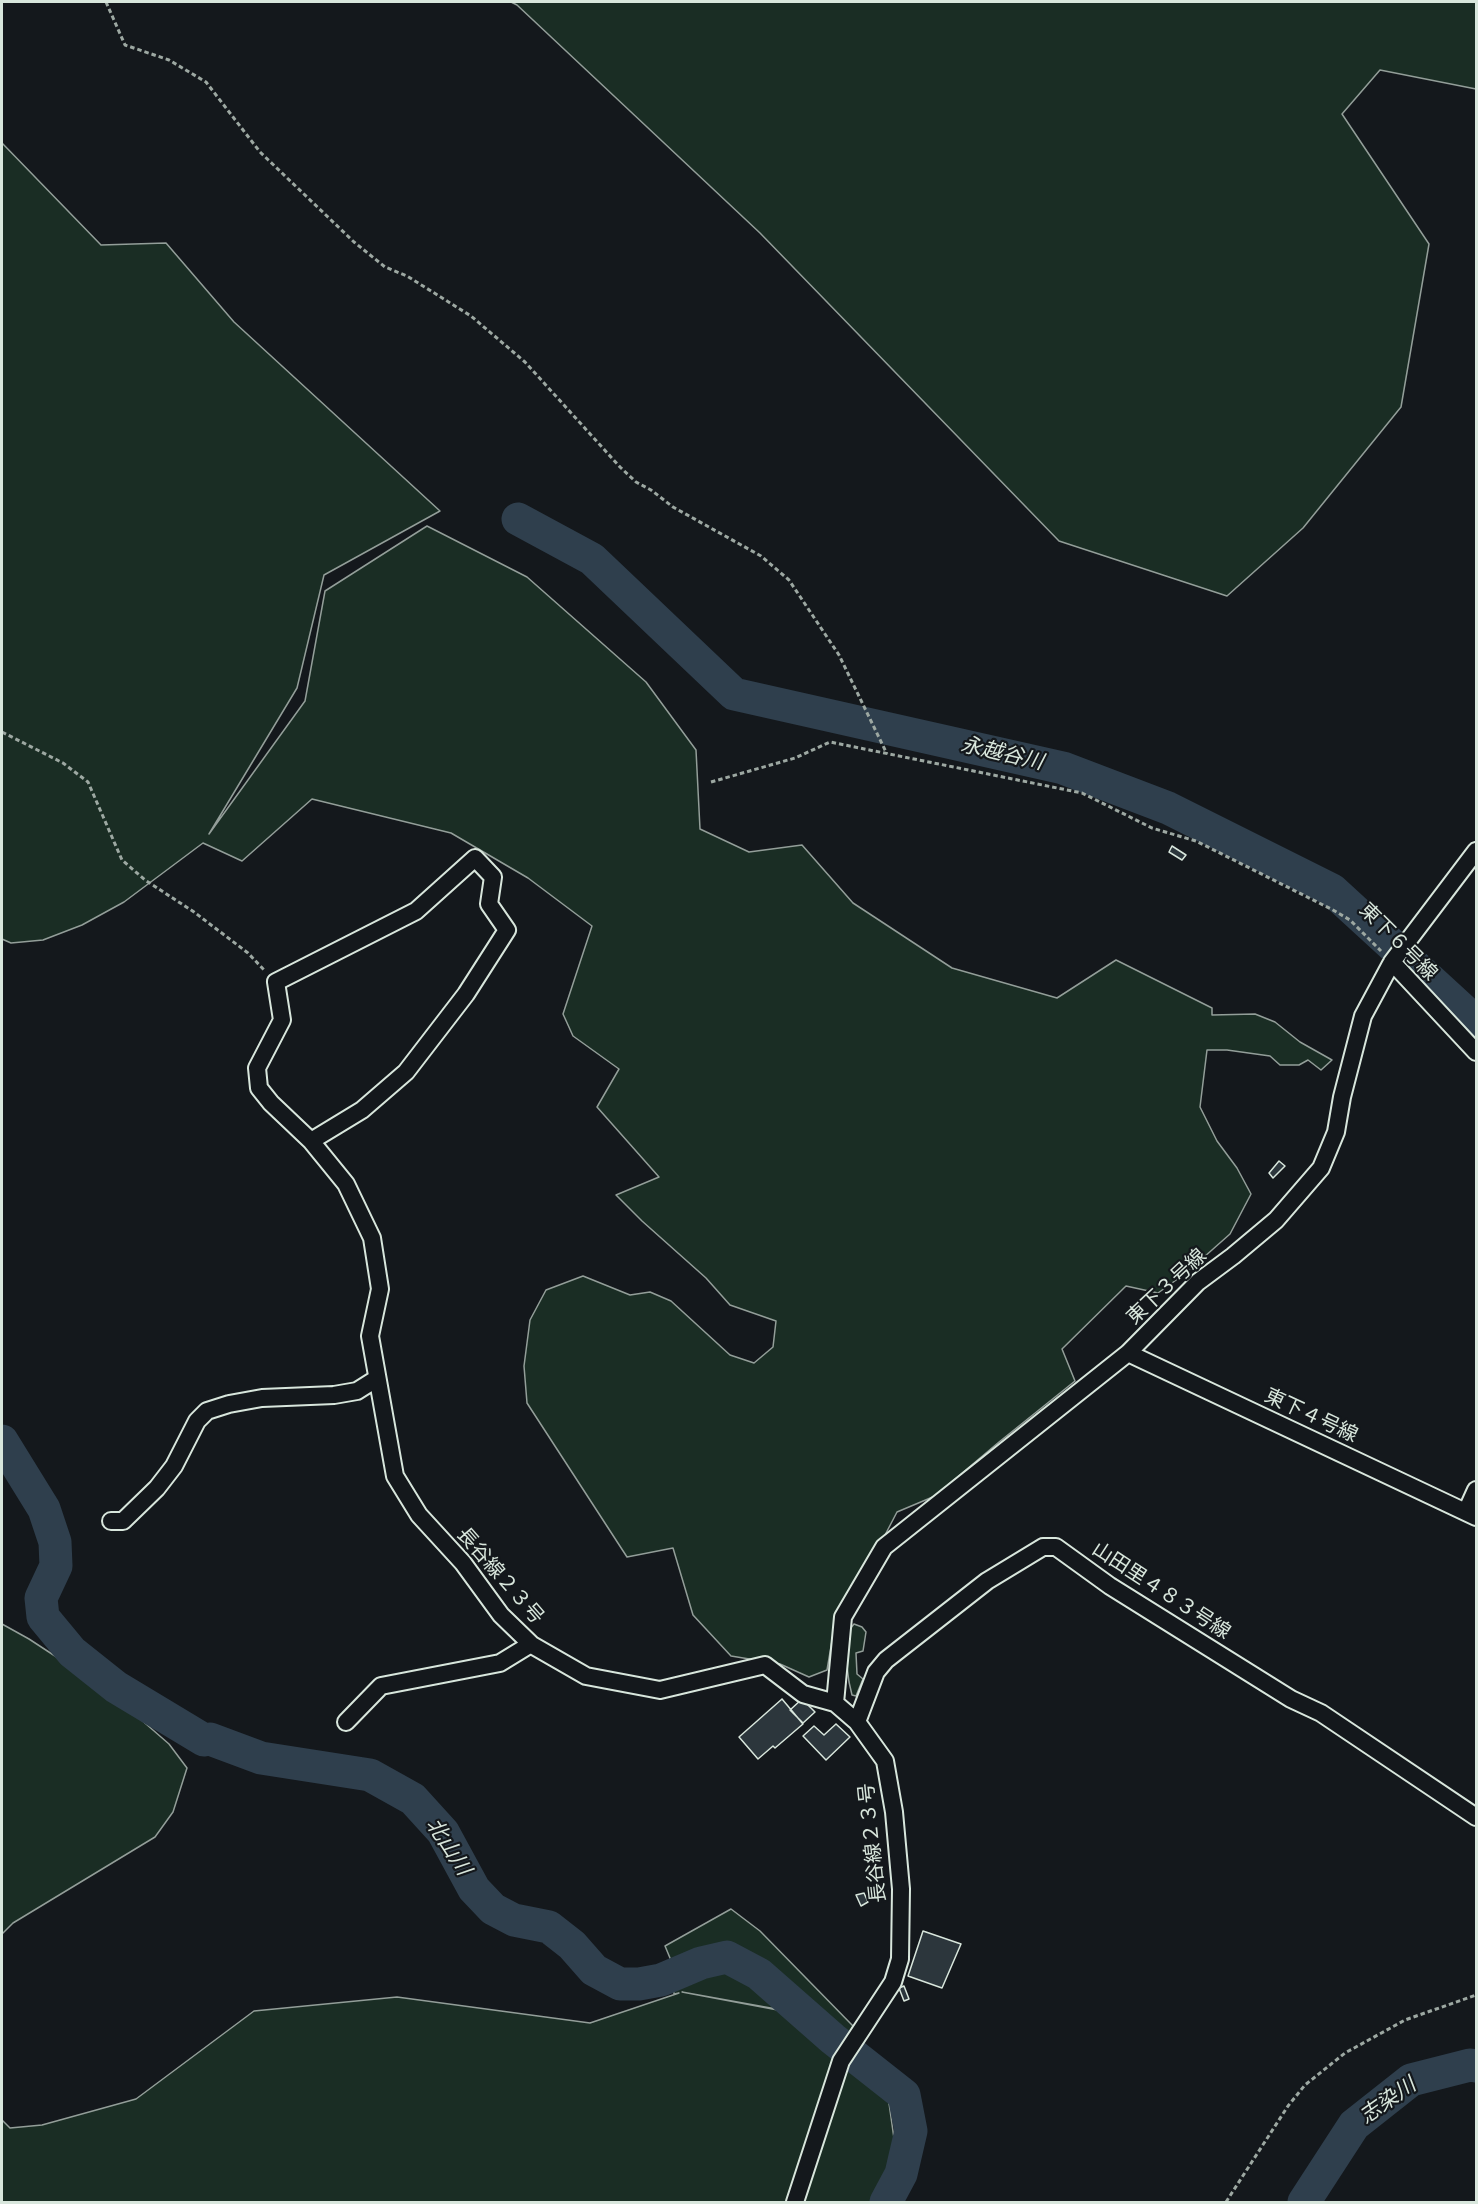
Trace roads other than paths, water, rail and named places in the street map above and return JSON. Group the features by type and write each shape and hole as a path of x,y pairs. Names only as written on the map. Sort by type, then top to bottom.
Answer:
{"street":[{"name":"東下３号線","path":"836,1703 843,1617 884,1547 1128,1353 1198,1282 1276,1220 1321,1168 1336,1132 1342,1097 1363,1016 1392,962 1476,851"},
{"name":"長谷線２３号","path":"311,1141 362,1110 406,1072 466,994 507,930 489,904 493,877 475,858 416,911 276,982 282,1020 257,1068 259,1088 271,1103 311,1141 345,1184 372,1238 380,1289 370,1336 395,1476 419,1515 463,1563 501,1615 531,1644 586,1676 660,1690 765,1665 803,1694 836,1703 857,1722 885,1761 894,1812 901,1889 900,1959 893,1982 842,2061 795,2202"},
{"name":"東下６号線","path":"1392,962 1476,1052"},
{"name":"東下４号線","path":"1128,1353 1471,1514"},
{"path":"111,1521 123,1521 157,1488 174,1466 197,1421 207,1411 262,1398 334,1395 357,1391 376,1379"},
{"path":"1471,1514 1476,1490"},
{"name":"山田里４８３号線","path":"857,1722 876,1672 886,1659 987,1581 1043,1547 1056,1547 1110,1586 1291,1699 1321,1713 1476,1818"},
{"path":"346,1722 381,1686 500,1664 531,1644"}],"waterway":[{"name":"永越谷川","path":"518,519 592,559 734,694 1063,768 1168,808 1332,890 1476,1022"},
{"name":"北山川","path":"2,1441 44,1509 55,1542 56,1566 41,1598 43,1617 72,1652 116,1687 204,1740 210,1739 261,1758 370,1775 413,1799 443,1832 474,1889 493,1909 514,1920 549,1927 572,1945 594,1970 620,1984 639,1984 661,1980 701,1963 727,1957 759,1974 833,2039 904,2095 911,2131 901,2174 886,2202"},
{"name":"志染川","path":"1304,2202 1354,2125 1411,2080 1470,2065 1476,2066"}]}
